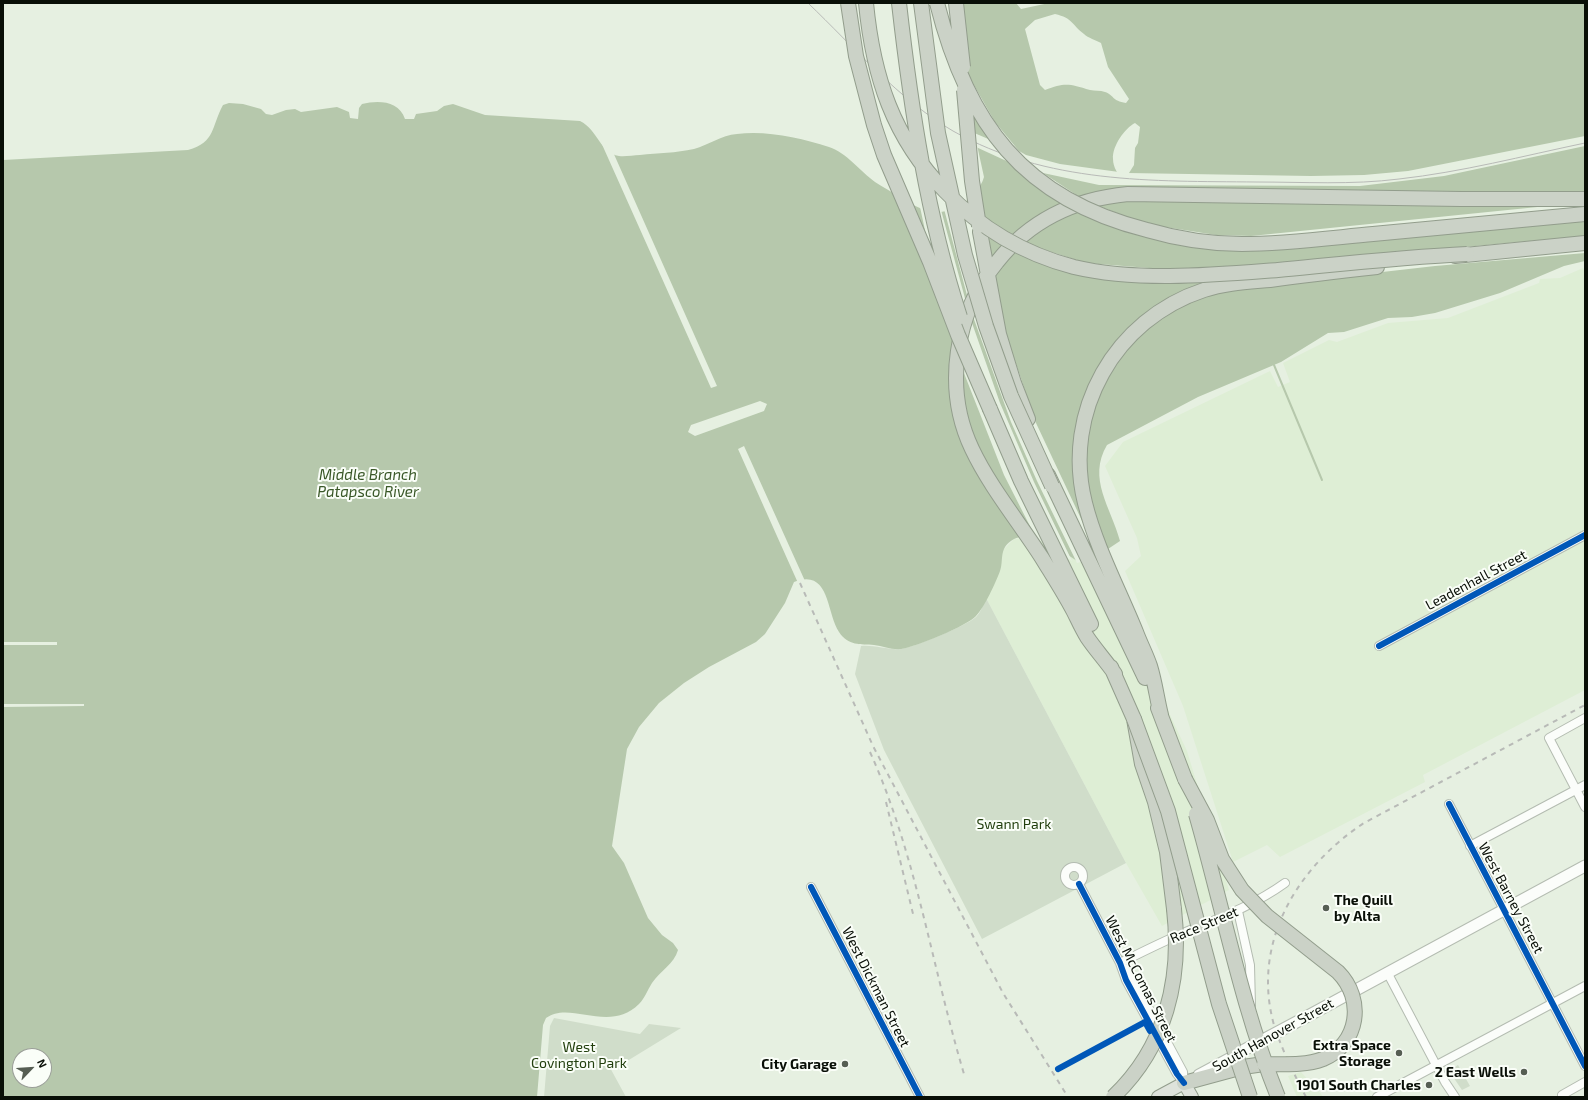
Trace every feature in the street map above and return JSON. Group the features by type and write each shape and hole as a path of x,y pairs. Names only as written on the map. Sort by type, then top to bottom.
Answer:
{"highway":[{"path":"848,3 863,91 881,147 930,262 958,336 1030,500 1115,674 1134,719 1168,811 1219,1004 1250,1097"},
{"path":"866,3 873,54 882,88 899,128 916,157 942,189 976,220 1004,238 1036,254 1089,270 1144,275 1180,276 1237,273 1585,243"},
{"path":"898,3 915,127 933,217 952,290 990,409"},
{"path":"920,3 938,133 965,254 981,311 1011,396 1052,486 1129,642 1161,715 1184,779 1205,845 1243,996 1258,1045 1279,1097"},
{"path":"937,3 955,61 970,96 989,127 1009,152 1034,176 1062,197 1093,213 1131,226 1185,239 1222,243 1254,244 1585,214"},
{"path":"956,3 972,181 992,305 1010,371 1052,486"},
{"path":"1115,674 1087,637 1051,572 981,466 971,447 960,415 956,363 964,323 972,301 982,281 1015,242 1038,223 1064,210 1095,199 1128,194 1476,199 1585,198"},
{"path":"1161,715 1150,666 1093,526 1081,482 1079,455 1084,419 1097,382 1112,357 1130,336 1149,318 1181,299 1205,290 1244,283 1426,261 1467,254"},
{"path":"1113,1097 1140,1067 1162,1025 1172,991 1177,956 1176,920 1167,852 1155,802 1142,764 1134,719"},
{"path":"1184,779 1207,820 1222,859 1242,890 1267,916 1338,972 1347,982 1354,998 1355,1013 1354,1025 1349,1036 1335,1052 1316,1061 1264,1064 1243,1067 1184,1083"}],"main road":[{"name":"South Hanover Street","path":"1505,913 1585,866"},
{"name":"South Hanover Street","path":"1158,1097 1387,972 1585,874"},
{"name":"West McComas Street","path":"1184,1083 1192,1097"}],"street":[{"name":"Leadenhall Street","path":"1379,646 1585,535"},
{"path":"1585,718 1549,738 1585,808"},
{"path":"1470,846 1585,785"},
{"name":"West Barney Street","path":"1449,804 1585,1066"},
{"name":"Race Street","path":"1120,963 1260,900 1285,883"},
{"name":"West McComas Street","path":"1078,884 1120,963 1126,980 1177,1074 1184,1083"},
{"name":"West Dickman Street","path":"811,887 920,1097"},
{"path":"1238,910 1250,965 1251,1016 1255,1034 1279,1097"},
{"path":"1387,972 1436,1065 1455,1097"},
{"path":"1377,1097 1585,986"},
{"path":"1562,1095 1585,1082"}],"shaded area":[{"path":"1583,268 1585,272 1585,690 1423,775 1425,782 1280,857 1267,845 1233,862 1183,706 1125,571 1141,556 1137,538 1105,466 1123,442 1270,371 1278,387 1290,382 1283,363 1329,340 1337,342 1388,323 1448,318 1539,283 1540,279 1560,278"},
{"path":"1038,535 1096,557 1187,751 1229,890 1162,926 1126,863 986,598 1001,568 1000,556 1004,549 1014,539"},
{"path":"1301,1072 1323,1097 1297,1097 1288,1076"}],"green space":[{"name":"Swann Park","path":"986,598 1126,863 982,939 884,750 855,674 861,646 901,649 928,640 962,626 976,617 981,611"},
{"name":"West Covington Park","path":"554,1018 640,1034 649,1024 681,1028 619,1066 616,1059 608,1064 626,1097 544,1097 550,1026"},
{"path":"1458,1065 1470,1086 1462,1090 1449,1071"}],"water":[{"name":"Middle Branch Patapsco River","path":"951,3 1016,3 1021,9 1049,3 1585,3 1585,261 1564,266 1500,293 1435,313 1412,317 1388,318 1344,332 1328,333 1281,362 1198,397 1107,445 1101,457 1099,470 1100,481 1120,541 1096,557 1077,561 1038,535 1014,539 1009,542 1002,554 1000,571 993,588 979,612 971,620 952,630 929,640 901,649 851,642 846,640 839,632 821,586 814,581 806,579 794,582 785,603 765,634 756,642 709,667 684,683 659,703 639,727 627,749 612,846 624,863 648,918 662,935 673,943 678,950 670,963 652,983 641,1002 627,1012 615,1016 603,1017 566,1012 556,1013 546,1018 543,1025 537,1097 3,1097 3,160 188,150 204,143 212,133 223,105 229,103 243,104 261,109 266,114 272,115 286,110 295,109 301,112 337,107 349,112 350,118 358,119 359,108 362,104 381,102 388,103 398,108 405,119 414,119 416,114 437,111 444,106 453,104 485,115 580,121 591,130 607,151 619,156 667,153 694,149 726,136 737,134 760,133 795,138 829,147 842,153 875,182 920,208 935,212 950,210 959,206 978,189 984,177 970,113","holes":["1055,14 1069,20 1090,38 1101,43 1108,67 1129,99 1126,103 1118,101 1108,93 1101,91 1068,85 1045,90 1040,85 1025,29 1035,20","1135,123 1140,127 1138,143 1135,148 1134,165 1124,181 1115,168 1113,154 1123,133"]}],"pier":[{"path":"953,3 961,3 968,73 971,80 995,122 1019,151 1026,155 1060,164 1119,172 1124,178 1128,173 1311,176 1364,175 1408,171 1585,136 1585,146 1444,176 1360,186 1099,185 1043,173 1081,198 1116,191 1140,190 1491,195 1585,194 1585,220 1284,248 1227,249 1173,243 1137,235 1101,222 1074,209 1048,221 1022,240 1036,247 1086,263 1162,269 1256,266 1585,236 1585,253 1435,266 1242,288 1205,295 1172,309 1141,331 1124,349 1109,370 1092,407 1085,445 1085,472 1091,506 1108,551 1101,556 1083,506 1076,470 1079,425 1091,387 1109,355 1124,337 1143,319 1177,298 1219,282 1171,283 1101,278 1050,267 1011,250 992,272 1008,340 1036,423 1099,557 1077,563 1037,481 1011,422 971,311 970,315 972,323 1000,403 1034,482 1072,561 1036,538 1004,475 960,363 961,401 966,425 975,448 986,468 1033,538 1024,539 982,477 970,456 957,421 953,398 951,373 954,345 922,255 894,191 907,199 929,249 920,207 933,211 941,210 966,302 968,299 944,209 965,200 966,204 972,209 971,195 978,186 982,217 1013,236 1043,215 1064,204 1031,181 1013,164 976,147 972,132 993,141 971,109 972,129 958,77 953,29 958,44","holes":["1139,197 1567,203 1567,204 1251,236 1216,235 1165,227 1129,218 1092,203","986,235 1003,246 990,261"]},
{"path":"596,131 603,144 613,152 717,386 711,388"},
{"path":"760,401 767,404 764,411 695,436 688,432 691,425"},
{"path":"744,446 805,581 798,583 738,449"},
{"path":"3,642 57,642 57,645 3,645"},
{"path":"3,704 84,704 84,706 3,707"}],"waterway":[{"path":"1274,365 1322,480"}],"tram line":[{"path":"808,3 877,72 914,104 933,118 953,131 989,148 1025,161 1063,170 1101,176 1178,181 1364,182 1399,179 1446,172 1585,143"}],"railway":[{"path":"800,583 873,746 1003,993 1068,1097"},
{"path":"1306,1097 1288,1062 1277,1034 1269,995 1269,965 1275,937 1285,910 1300,885 1318,862 1340,841 1364,823 1585,705"},
{"path":"870,752 900,830 912,870 964,1074"},
{"path":"886,802 914,918"}],"cycle path":[{"path":"1379,646 1585,535"},
{"path":"1449,804 1585,1066"},
{"path":"1079,884 1120,963 1126,980 1177,1074 1184,1083"},
{"path":"811,887 920,1097"},
{"path":"1058,1069 1145,1022 1150,1031"}],"place":[{"name":"The Quill by Alta","path":"1326,908"},
{"name":"Extra Space Storage","path":"1399,1053"},
{"name":"City Garage","path":"845,1064"},
{"name":"2 East Wells","path":"1524,1072"},
{"name":"1901 South Charles","path":"1429,1085"}]}
